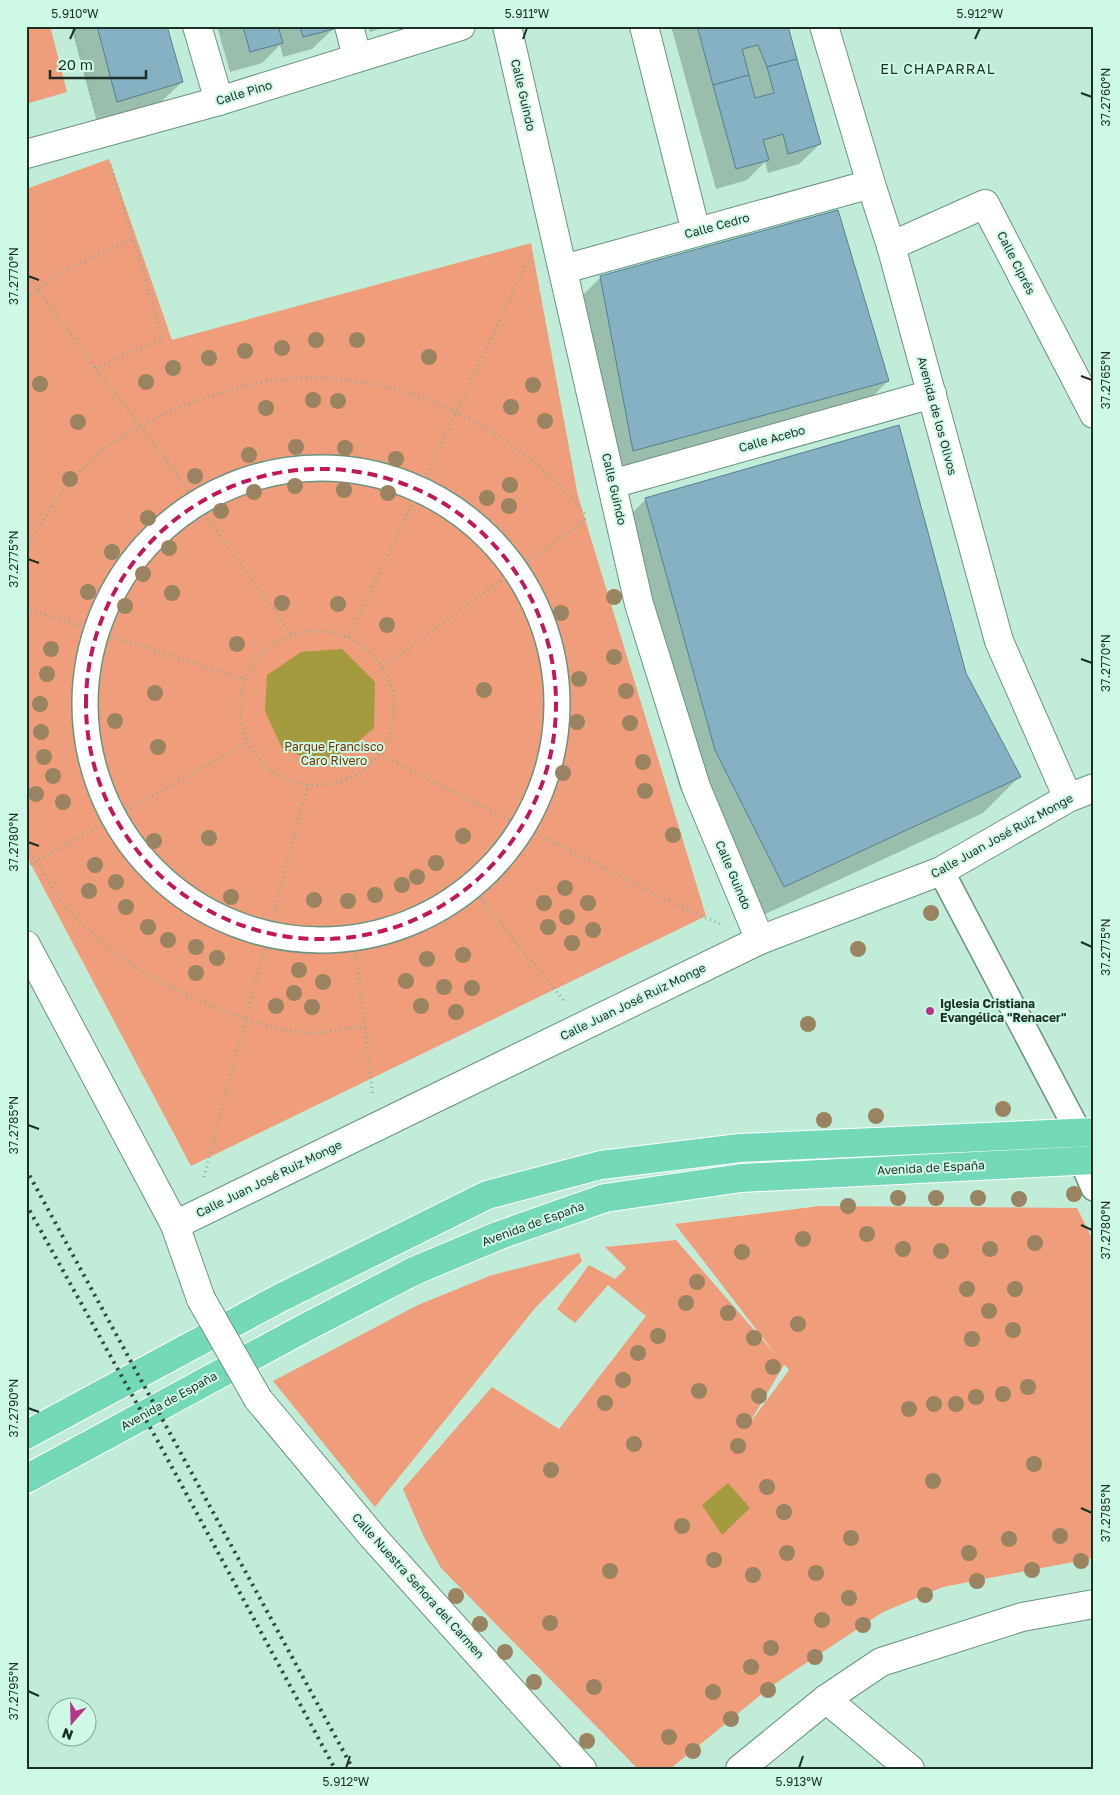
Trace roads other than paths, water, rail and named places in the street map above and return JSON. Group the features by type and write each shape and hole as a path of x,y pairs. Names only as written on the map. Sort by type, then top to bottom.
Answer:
{"main road":[{"path":"26,1435 278,1299 487,1195 601,1165 740,1148 1087,1133"},
{"name":"Avenida de España","path":"26,1479 297,1332 414,1272 500,1235 605,1198 741,1178 1088,1161"}],"street":[{"path":"197,26 219,101"},
{"path":"349,26 357,57"},
{"name":"Calle Pino","path":"26,154 219,101 461,26"},
{"name":"Calle Guindo","path":"507,26 639,604 696,787 760,940"},
{"path":"644,26 696,232"},
{"name":"Avenida de los Olivos","path":"824,26 891,246 999,641 1068,798"},
{"name":"Calle Cedro","path":"564,269 871,184"},
{"name":"Calle Ciprés","path":"891,246 985,204 1094,414"},
{"name":"Calle Acebo","path":"614,491 932,394"},
{"path":"297,469 346,470 392,480 418,492 471,522 495,544 542,608 552,639 557,667 559,692 557,723 551,759 545,778 507,845 486,868 425,915 403,925 354,938 309,942 268,934 223,920 200,909 180,895 142,858 114,817 93,771 86,724 84,704 90,652 118,582 130,564 195,500 218,489 253,477 297,469"},
{"name":"Calle Juan José Ruiz Monge","path":"175,1225 760,940 941,871 1068,798 1094,788"},
{"path":"941,871 1087,1133 1088,1161 1094,1188"},
{"name":"Calle Nuestra Señora del Carmen","path":"26,945 175,1225 201,1299 258,1399 373,1537 582,1769"},
{"path":"740,1769 826,1700 881,1662 1022,1617 1094,1604"},
{"path":"826,1700 910,1769"}],"railway":[{"path":"26,1169 353,1769"},
{"path":"26,1204 161,1447 335,1769"}],"place":[{"name":"Iglesia Cristiana Evangélica \"Renacer\"","path":"930,1011"}],"district":[{"name":"EL CHAPARRAL","path":"938,69"}],"park label":[{"name":"Parque Francisco Caro Rivero","path":"334,754"}]}
